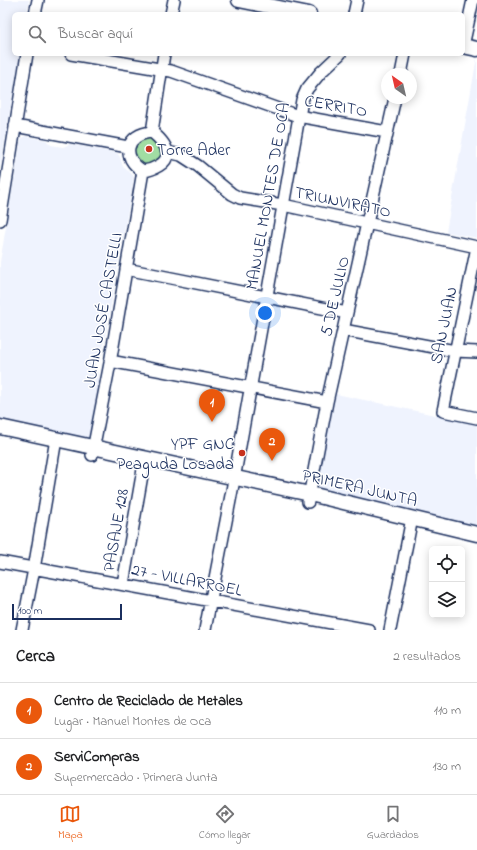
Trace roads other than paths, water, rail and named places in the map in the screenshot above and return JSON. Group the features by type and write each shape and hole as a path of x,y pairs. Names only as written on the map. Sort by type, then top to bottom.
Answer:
{"main road":[{"path":"239,0 262,2 301,12"},
{"path":"465,46 477,49"},
{"name":"PRIMERA JUNTA","path":"0,427 56,443 234,481 412,522 477,534"},
{"path":"0,435 56,443"},
{"path":"412,522 477,542"}],"street":[{"path":"35,12 38,0"},
{"path":"171,12 174,0"},
{"path":"354,12 357,0"},
{"path":"465,37 473,0"},
{"path":"0,220 27,56"},
{"name":"CERRITO","path":"82,56 171,71 298,116 387,132"},
{"path":"152,132 164,56"},
{"name":"MANUEL MONTES DE OCA","path":"205,630 234,481 298,116 302,100 307,89 321,72 338,56"},
{"path":"402,68 404,56"},
{"name":"5 DE JULIO","path":"309,498 327,402 394,104"},
{"path":"15,126 128,147"},
{"path":"152,132 161,141 167,152 165,160 160,164 150,170 143,171 132,161 129,156 128,147 140,136 152,132"},
{"name":"TRIUNVIRATO","path":"167,152 181,155 232,194 240,198 283,205 477,246"},
{"name":"JUAN JOSÉ CASTELLI","path":"93,451 143,171"},
{"name":"SAN JUAN","path":"477,246 442,411 477,418"},
{"path":"126,269 347,313"},
{"path":"343,330 455,351 477,352"},
{"path":"110,361 327,402"},
{"path":"22,630 56,443"},
{"name":"PASAJE 128","path":"123,584 145,462"},
{"path":"390,630 412,522"},
{"name":"27 - VILLARROEL","path":"0,562 369,630"}],"place":[{"name":"Torre Ader","path":"149,149"},
{"name":"Centro de Reciclado de Metales","path":"212,422"},
{"name":"YPF GNC Peaguda Losada","path":"242,453"},
{"name":"ServiCompras","path":"272,461"}]}
